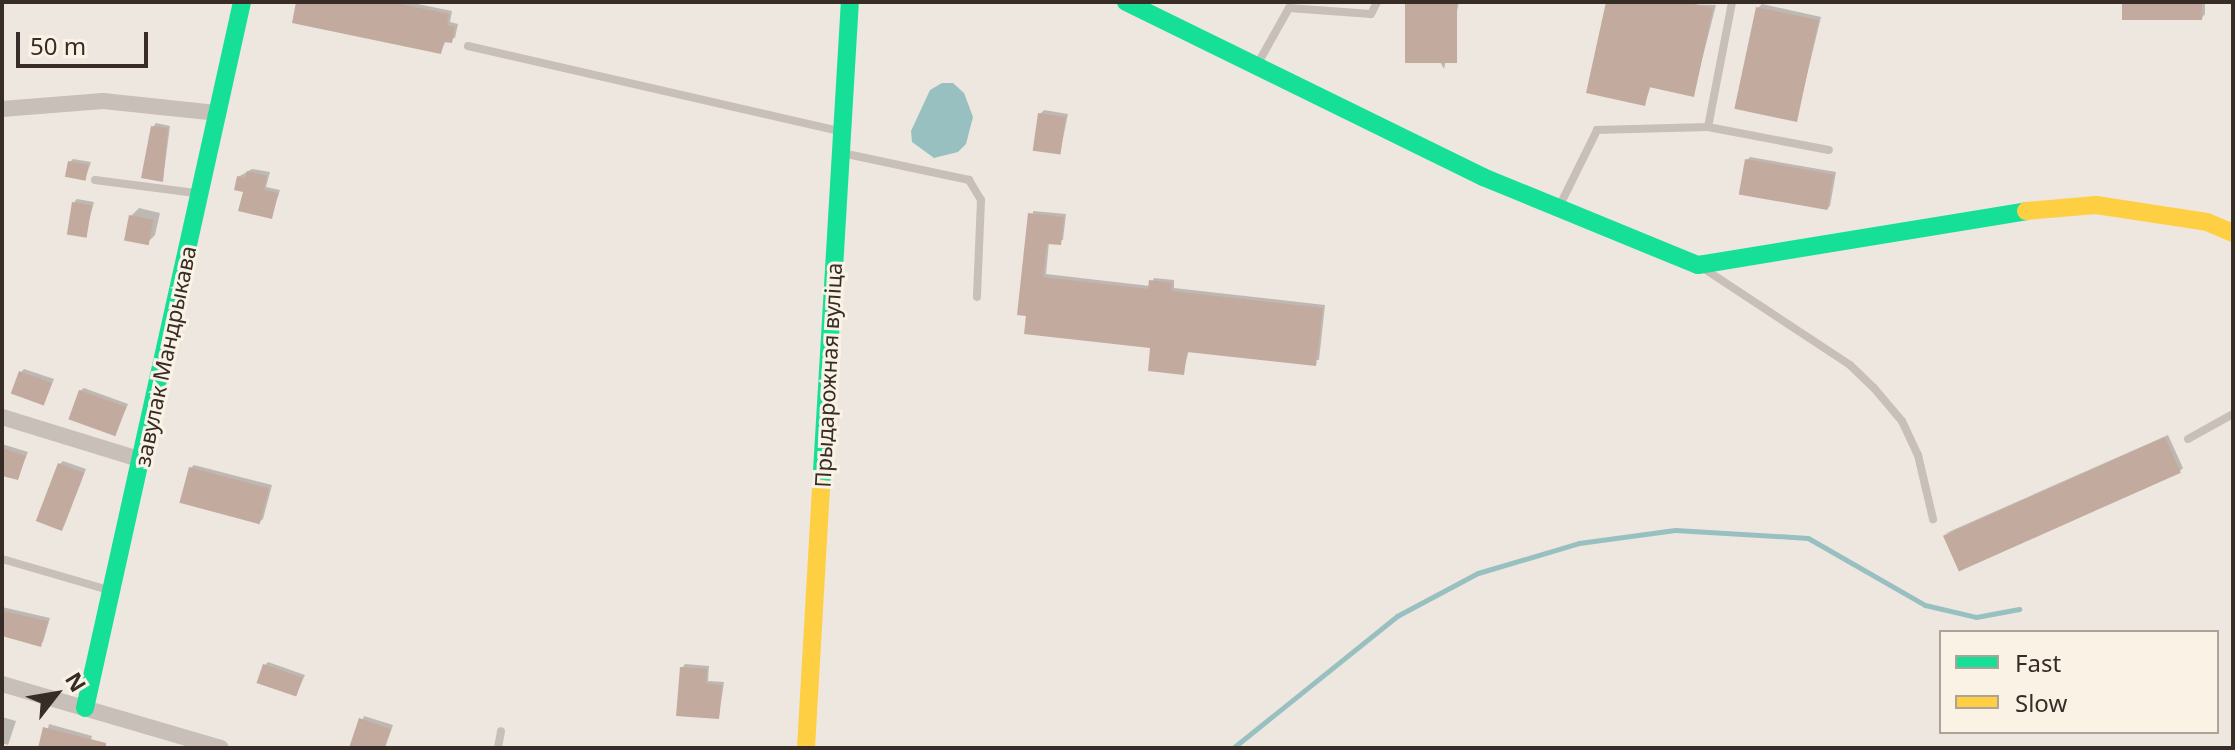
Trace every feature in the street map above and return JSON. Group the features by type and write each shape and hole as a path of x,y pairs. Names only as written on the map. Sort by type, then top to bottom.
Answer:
{"street":[{"name":"завулак Мандрыкава","path":"85,708 242,2"},
{"name":"Прыдарожная вуліца","path":"806,748 850,2"},
{"path":"1126,2 1483,177 1698,265 1999,213 2096,205 2207,222 2233,233"},
{"path":"2,109 103,101 218,113"},
{"path":"2,417 142,460"},
{"path":"2,684 221,748"}],"lane":[{"path":"1256,66 1289,8 1371,14 1377,2"},
{"path":"1708,127 1732,2"},
{"path":"468,46 843,132"},
{"path":"1558,208 1597,130 1708,127 1829,150"},
{"path":"842,152 969,180 981,200 977,297"},
{"path":"95,180 200,193"},
{"path":"1698,265 1850,365 1874,388 1902,421 1918,455 1933,519"},
{"path":"2188,439 2233,414"},
{"path":"2,559 113,591"},
{"path":"498,748 501,731"}],"water":[{"path":"942,83 953,83 964,93 973,117 966,144 958,152 934,158 912,142 911,131 930,90"}],"building":[{"path":"296,2 391,2 449,14 447,25 455,27 452,43 444,42 441,54 292,23"},
{"path":"1405,2 1457,2 1457,63 1405,63"},
{"path":"1606,2 1685,2 1713,8 1694,97 1649,87 1645,106 1586,93"},
{"path":"2122,2 2202,2 2202,20 2122,20"},
{"path":"1756,7 1819,20 1797,122 1734,109"},
{"path":"1038,113 1066,117 1060,155 1033,151"},
{"path":"151,126 168,128 163,182 141,178"},
{"path":"1745,159 1834,175 1827,210 1739,194"},
{"path":"68,161 89,165 86,181 65,177"},
{"path":"247,171 267,176 264,190 278,193 272,219 238,211 243,192 234,190 237,176 245,178"},
{"path":"72,202 92,205 87,238 67,235"},
{"path":"1028,213 1064,217 1061,245 1047,244 1043,277 1148,289 1149,280 1172,283 1171,291 1323,308 1316,366 1187,352 1184,375 1148,371 1150,348 1024,334 1026,316 1017,315"},
{"path":"129,215 154,220 149,245 124,241"},
{"path":"19,371 52,383 44,406 11,394"},
{"path":"79,390 126,407 115,436 68,419"},
{"path":"2165,437 2181,473 1959,571 1943,536"},
{"path":"2,448 26,456 18,480 2,476"},
{"path":"58,463 84,473 62,531 36,521"},
{"path":"189,467 269,488 260,524 179,503"},
{"path":"2,611 48,621 41,647 2,636"},
{"path":"263,664 303,678 296,697 256,683"},
{"path":"680,667 707,669 706,683 722,685 719,719 676,716"},
{"path":"359,718 391,729 384,748 349,748"},
{"path":"43,727 106,743 106,748 38,748"}],"waterway":[{"path":"1233,748 1397,616 1478,573 1579,543 1675,530 1808,538 1925,605 1976,617 2019,609"}],"traffic: fast":[{"path":"85,708 242,2"},
{"path":"821,488 850,2"},
{"path":"1126,2 1483,177 1698,265 2026,211"}],"traffic: slow":[{"path":"2026,211 2096,205 2207,222 2233,233"},
{"path":"806,748 821,488"}]}
